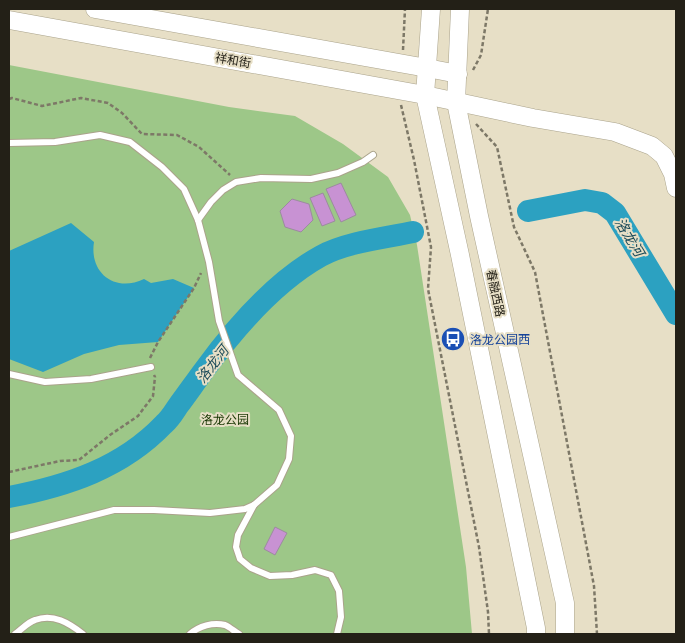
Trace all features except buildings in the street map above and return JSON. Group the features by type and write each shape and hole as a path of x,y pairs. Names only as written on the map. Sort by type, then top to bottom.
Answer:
{"main road":[{"path":"96,9 427,68 465,73"},
{"path":"432,9 425,95 462,264 536,634"},
{"name":"春融西路","path":"460,9 465,73 456,102 479,216 565,602 565,634"},
{"name":"祥和街","path":"9,20 398,90 533,118 615,132 652,146 664,156 673,174 676,188"}],"lane":[{"path":"9,143 55,142 100,134 130,142 162,167 184,189 198,220 219,321 238,375 279,410 291,436 288,459 277,485 254,505 245,509 210,513 114,510 9,537"},
{"path":"198,220 223,190 236,182 261,178 311,179 338,173 363,162 373,155"},
{"path":"9,374 45,382 91,379 151,367"},
{"path":"254,505 238,535 236,547 240,559 251,568 270,576 292,576 315,570 331,575 339,591 341,617 337,634"},
{"path":"15,634 34,620 51,617 70,624 83,634"},
{"path":"190,634 207,624 226,625 239,634"}],"path":[{"path":"465,73 481,55 488,9"},
{"path":"398,90 429,233 431,247 428,289 479,546 489,634"},
{"path":"9,99 12,98 42,106 81,98 108,103 122,113 142,134 177,135 200,147 236,182"},
{"path":"474,121 497,147 514,227 535,272 594,586 597,634"},
{"path":"9,472 60,461 79,460 110,435 138,416 153,396 155,377 149,360 158,342 194,288 208,262"}],"green space":[{"name":"洛龙公园","path":"9,65 229,107 295,116 343,144 388,177 410,215 417,245 466,567 472,634 9,634"}],"water":[{"path":"71,223 94,242 96,263 100,271 114,282 133,283 144,279 151,283 173,279 194,288 158,342 119,345 84,354 43,372 9,359 9,251"}],"waterway":[{"name":"洛龙河","path":"528,211 585,200 602,203 615,213 676,314"},
{"name":"洛龙河","path":"9,497 52,487 92,473 112,464 148,439 170,418 217,353 257,306 304,266 342,247 413,232"}],"place":[{"name":"洛龙公园西","path":"453,339"}]}
